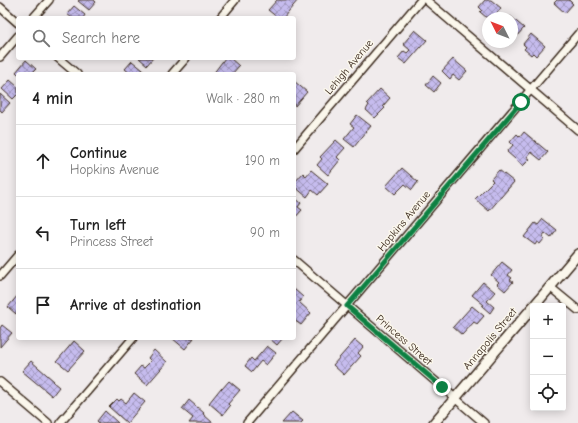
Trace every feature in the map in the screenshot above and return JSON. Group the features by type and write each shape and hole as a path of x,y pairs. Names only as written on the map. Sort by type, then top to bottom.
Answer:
{"street":[{"path":"35,16 49,0"},
{"path":"222,16 235,0"},
{"name":"Lehigh Avenue","path":"296,147 421,0"},
{"path":"426,0 578,130"},
{"path":"0,8 16,21"},
{"name":"Hopkins Avenue","path":"246,423 578,34"},
{"path":"0,57 16,38"},
{"path":"60,60 75,72"},
{"path":"174,72 184,60"},
{"name":"Annapolis Street","path":"537,303 578,254"},
{"path":"0,276 16,256"},
{"name":"Princess Street","path":"296,262 484,423"},
{"path":"550,287 578,310"},
{"name":"Annapolis Street","path":"434,423 530,312"},
{"path":"60,423 130,340"},
{"path":"0,382 48,423"}],"building":[{"path":"94,0 96,2 89,10 78,1"},
{"path":"277,0 298,0 285,16 276,16 268,10"},
{"path":"485,0 491,0 501,8 498,12 482,12 482,14 480,12 482,10 479,7"},
{"path":"557,0 569,0 573,4 565,13 554,3"},
{"path":"74,6 85,15 70,16 67,14"},
{"path":"518,23 524,28 518,35"},
{"path":"415,30 427,40 406,64 398,58 404,51 407,53 410,50 403,44"},
{"path":"531,34 545,46 536,56 533,53 531,55 524,49 526,47 523,44"},
{"path":"453,59 467,71 459,80 453,75 450,79 442,71"},
{"path":"26,60 36,69 33,72 16,72"},
{"path":"141,60 151,60 147,65"},
{"path":"224,60 232,60 239,66 234,72 214,72"},
{"path":"132,61 143,70 142,72 129,72 125,69"},
{"path":"433,76 441,83 434,92 426,85"},
{"path":"10,80 16,85 16,96 13,99 2,89"},
{"path":"296,83 307,92 296,105"},
{"path":"380,89 390,98 383,106 385,108 375,118 366,110 369,105 367,103"},
{"path":"0,94 10,103 2,112 0,110"},
{"path":"357,115 371,126 354,147 344,139 354,127 350,124"},
{"path":"524,132 548,152 541,160 531,152 527,157 530,159 523,166 507,152 513,145 510,142 517,134 520,137"},
{"path":"336,140 345,148 337,157 340,160 328,175 317,165 322,159 320,157"},
{"path":"402,168 418,182 412,190 405,184 395,194 386,186"},
{"path":"311,170 328,184 318,195 312,190 307,197 296,188 296,181 303,173 306,176"},
{"path":"499,170 514,182 489,211 475,199 493,181 491,179"},
{"path":"296,199 301,203 298,207 302,210 296,217"},
{"path":"543,219 557,230 551,238 545,233 542,237 544,239 540,244 537,242 535,245 524,237 535,223 538,225"},
{"path":"502,262 512,270 508,275 512,278 510,280 513,282 505,291 497,284 499,282 491,275"},
{"path":"483,282 495,292 487,301 494,307 490,313 482,306 484,305 472,295"},
{"path":"296,291 303,297 299,302 311,313 301,325 296,321"},
{"path":"16,297 16,314 8,307"},
{"path":"472,306 484,316 477,324 474,322 462,335 453,327"},
{"path":"2,325 12,333 0,347 0,328"},
{"path":"174,340 192,340 185,349"},
{"path":"271,340 281,340 277,345"},
{"path":"355,340 363,347 358,353 361,356 344,375 333,365"},
{"path":"74,341 85,351 68,370 57,361"},
{"path":"267,346 276,353 266,365 261,361 252,372 245,366 251,358 254,361"},
{"path":"154,350 167,362 147,385 134,374 141,366 144,368 151,361 148,358"},
{"path":"31,361 59,387 52,396 22,371"},
{"path":"229,381 240,390 228,404 230,406 223,415 209,403 221,388 222,389"},
{"path":"134,393 145,402 127,423 109,407 117,399 119,401 121,399 126,403"},
{"path":"189,400 213,423 189,423 193,418 182,409"},
{"path":"105,411 118,423 99,423 97,421"},
{"path":"292,412 303,421 301,423 282,423"}],"route":[{"path":"442,387 347,306 521,102"}]}
